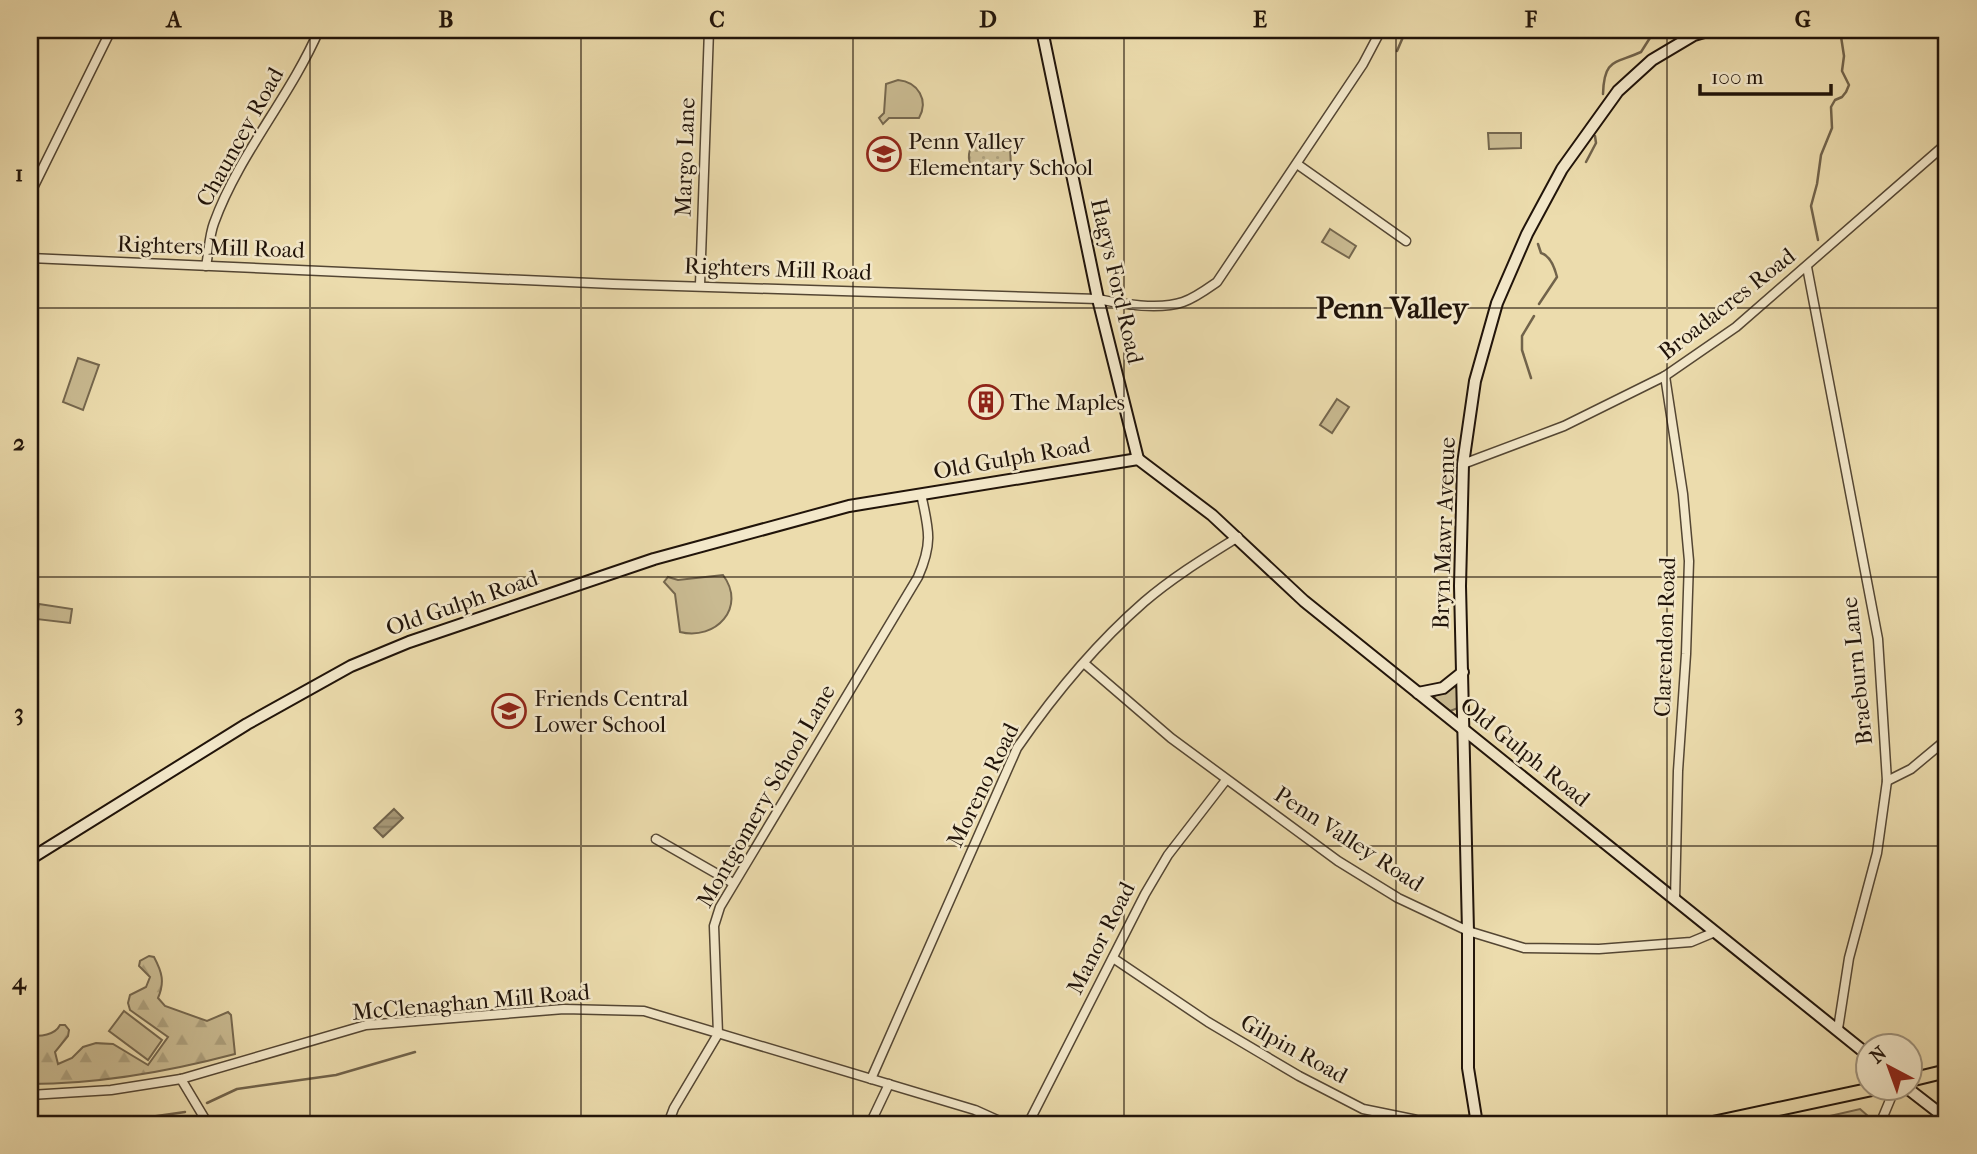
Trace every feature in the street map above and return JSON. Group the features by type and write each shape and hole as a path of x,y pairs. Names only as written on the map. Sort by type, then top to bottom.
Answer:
{"main road":[{"path":"1924,1077 1947,1071"},
{"path":"1708,1124 1854,1092"}],"street":[{"path":"30,194 111,30"},
{"name":"Chauncey Road","path":"206,266 213,225 237,174 308,57 319,30"},
{"name":"Margo Lane","path":"700,285 709,30"},
{"name":"Hagys Ford Road","path":"1042,30 1098,299 1138,459"},
{"name":"Righters Mill Road","path":"30,258 613,284 1098,299 1116,303 1183,302 1215,284 1363,64 1381,30"},
{"name":"Bryn Mawr Avenue","path":"1476,1122 1468,1068 1468,931 1460,586 1463,464 1475,381 1497,303 1527,234 1562,169 1618,90 1652,60 1694,35 1711,30"},
{"name":"Broadacres Road","path":"1463,464 1564,426 1665,376 1736,327 1947,143"},
{"path":"1297,164 1406,241"},
{"name":"Braeburn Lane","path":"1807,267 1878,639 1887,781 1878,853 1849,958 1838,1029"},
{"name":"Clarendon Road","path":"1665,376 1683,494 1689,561 1678,771 1675,900"},
{"name":"Old Gulph Road","path":"30,859 247,724 351,666 409,642 654,559 849,506 1138,459 1238,537 1304,601 1854,1043"},
{"name":"Montgomery School Lane","path":"718,1034 714,926 720,907 918,577 928,555 929,539 921,494"},
{"name":"Moreno Road","path":"871,1079 1017,748 1043,710 1144,602 1189,568 1238,537"},
{"name":"Penn Valley Road","path":"1085,664 1171,738 1338,861 1398,898 1468,931 1524,948 1586,949 1691,942 1715,932"},
{"path":"1418,692 1443,688 1463,672"},
{"path":"1887,781 1911,769 1947,739"},
{"name":"Manor Road","path":"1028,1124 1145,894 1168,855 1226,780"},
{"path":"656,839 733,883"},
{"name":"Gilpin Road","path":"1113,958 1208,1023 1299,1076 1363,1109 1417,1120 1476,1122"},
{"name":"McClenaghan Mill Road","path":"30,1095 111,1090 181,1079 375,1024 564,1009 644,1011 889,1084"},
{"path":"668,1124 674,1108 718,1034"},
{"path":"181,1079 208,1124"},
{"path":"870,1124 889,1084 975,1110 1006,1124"},
{"path":"1924,1101 1947,1119"},
{"path":"1880,1124 1889,1102"}],"green space":[{"path":"898,80 911,84 920,93 922,111 919,118 889,118 883,124 879,118 884,113 886,84"},
{"path":"1488,133 1521,133 1521,148 1489,149"},
{"path":"982,141 987,146 1010,147 1011,167 972,167 969,161 970,151 975,142"},
{"path":"1330,229 1356,246 1349,258 1322,242"},
{"path":"78,358 99,365 83,410 63,402"},
{"path":"1337,399 1349,407 1332,433 1320,425"},
{"path":"723,575 730,587 731,599 724,619 705,631 680,632 675,594 664,582 668,577 678,580"},
{"path":"39,604 72,609 70,623 36,619"},
{"path":"1455,686 1458,708 1450,711 1434,698"},
{"path":"149,956 154,957 161,972 162,982 158,998 165,1006 207,1021 228,1012 231,1015 235,1054 134,1076 30,1084 30,1035 47,1034 60,1025 65,1025 69,1030 68,1036 55,1052 58,1064 72,1058 83,1047 96,1043 113,1044 148,1065 168,1037 130,1010 128,1003 130,995 146,987 150,977 139,966 140,961"},
{"path":"124,1011 162,1040 148,1060 109,1031"},
{"path":"1860,1109 1868,1116 1865,1124 1795,1124"}],"shaded area":[{"path":"394,809 403,818 383,837 374,828"}],"waterway":[{"path":"1397,51 1406,30"},
{"path":"1603,94 1609,68 1618,61 1641,52 1655,30"},
{"path":"1818,240 1811,206 1821,155 1832,128 1831,107 1835,100 1842,97 1849,85 1842,71 1844,56 1840,30"},
{"path":"1586,162 1596,143 1595,136"},
{"path":"1538,244 1541,253 1552,263 1557,277 1539,304"},
{"path":"1531,378 1522,350 1522,336 1534,316"},
{"path":"207,1103 237,1089 336,1075 415,1052"},
{"path":"101,1124 185,1112"}],"place":[{"name":"Penn Valley Elementary School","path":"884,154"},
{"name":"The Maples","path":"986,402"},
{"name":"Friends Central Lower School","path":"509,711"}],"district":[{"name":"Penn Valley","path":"1392,308"}]}
